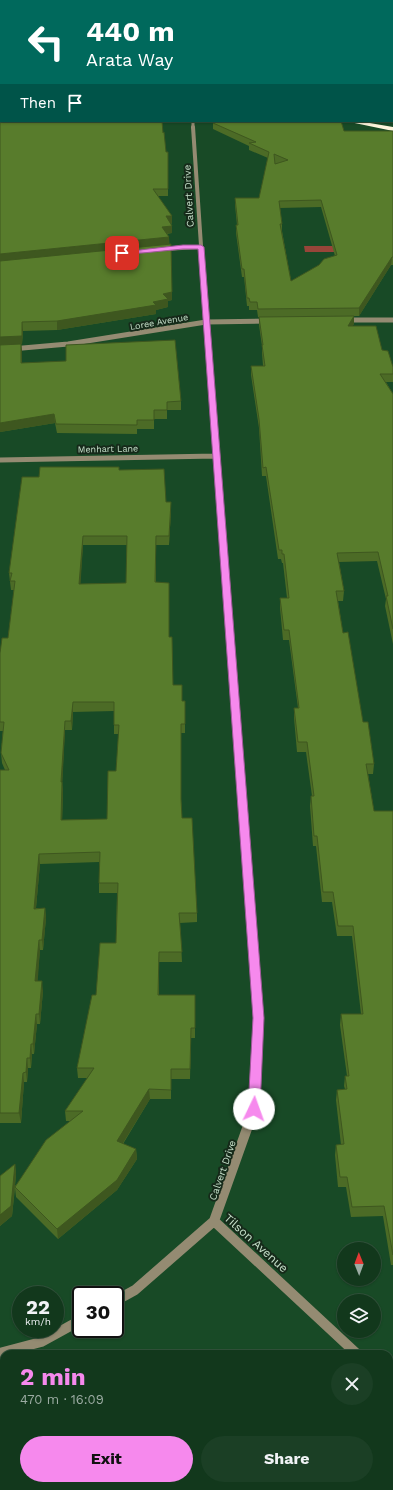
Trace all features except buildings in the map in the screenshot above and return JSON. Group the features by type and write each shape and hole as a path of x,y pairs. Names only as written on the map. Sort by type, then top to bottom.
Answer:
{"highway":[{"path":"354,122 393,129"}],"street":[{"name":"Calvert Drive","path":"193,122 206,322 258,1018 254,1109 214,1222"},
{"path":"159,249 201,247"},
{"path":"339,321 393,320"},
{"name":"Loree Avenue","path":"0,350 76,343 206,322 276,321"},
{"name":"Menhart Lane","path":"0,460 216,456"},
{"name":"Tilson Avenue","path":"124,1296 135,1290 214,1222 353,1350"},
{"path":"11,1350 41,1342 72,1325"}],"shaded area":[{"path":"304,246 334,246 335,252 305,252"}],"route":[{"path":"122,253 183,247 201,247 258,1018 254,1109"}]}
